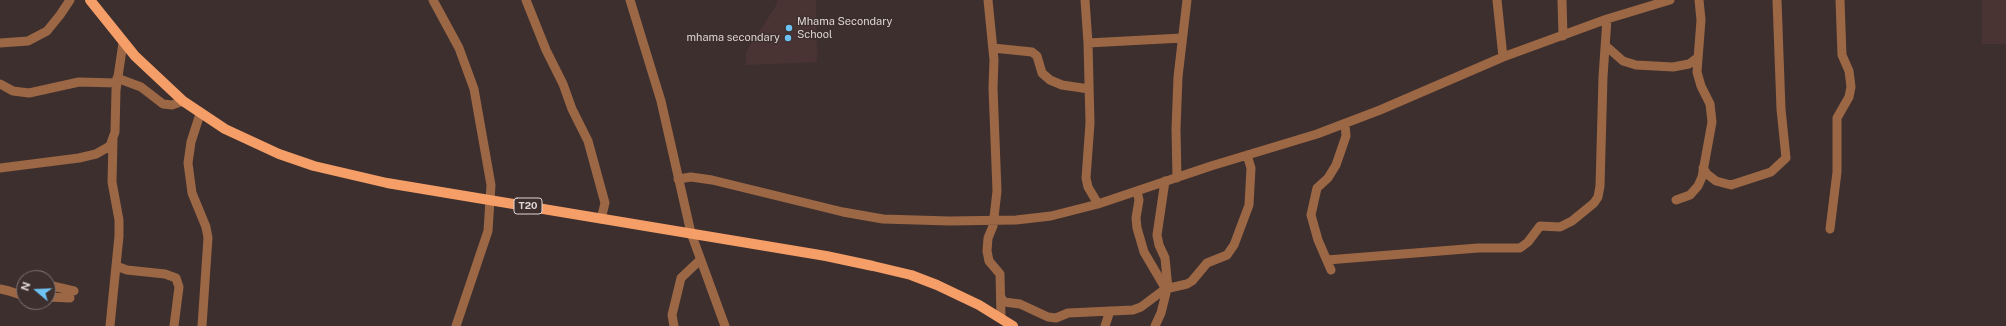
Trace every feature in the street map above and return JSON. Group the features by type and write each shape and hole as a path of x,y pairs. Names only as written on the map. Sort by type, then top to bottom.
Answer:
{"main road":[{"name":"T20","path":"90,0 123,43 145,67 183,101 200,114 251,142 279,154 314,166 387,183 602,220 691,233 826,256 911,275 959,294 1001,317 1013,326"}],"street":[{"path":"0,43 28,41 47,31 60,16 70,0"},
{"path":"433,0 459,48 474,89 489,168 491,200 488,231 456,326"},
{"path":"526,0 546,50 564,84 572,109 588,141 605,203 602,220"},
{"path":"630,0 661,101 691,233 725,326"},
{"path":"988,0 993,48 997,191 987,251 989,261 1000,274 1001,317"},
{"path":"1085,0 1088,43 1090,123 1086,178 1088,187 1098,204"},
{"path":"1177,178 1177,105 1182,38 1187,0"},
{"path":"1497,0 1503,57"},
{"path":"1562,0 1563,36"},
{"path":"678,179 691,177 712,180 843,212 883,219 1034,219 1098,204 1165,181 1345,124 1503,57 1607,19 1670,0"},
{"path":"1676,200 1694,192 1702,177 1712,114 1710,104 1699,80 1697,58 1701,20 1699,0"},
{"path":"1703,168 1707,174 1716,181 1731,185 1771,172 1786,158 1781,109 1777,0"},
{"path":"1830,229 1836,179 1837,118 1849,96 1851,87 1849,71 1842,55 1840,0"},
{"path":"1326,260 1478,248 1520,248 1528,242 1540,226 1560,227 1572,221 1594,203 1598,197 1600,186 1603,77 1607,19"},
{"path":"1088,43 1182,38"},
{"path":"110,326 119,236 119,220 112,182 113,140 116,81 123,43"},
{"path":"1606,46 1623,61 1636,65 1673,67 1689,64 1697,58"},
{"path":"993,48 1032,52 1037,56 1042,73 1050,80 1062,85 1089,89"},
{"path":"0,84 13,91 29,93 79,82 116,81 141,87 163,104 172,105 183,101"},
{"path":"200,114 191,142 188,163 192,193 206,227 208,238 202,326"},
{"path":"1331,270 1313,227 1311,215 1312,204 1317,188 1328,178 1336,165 1346,136 1345,124"},
{"path":"0,168 55,162 96,154 106,150 113,140"},
{"path":"1001,297 1004,302 1020,304 1051,318 1068,313 1137,309 1166,289 1187,284 1192,281 1207,263 1231,251 1241,230 1249,205 1251,168 1247,155"},
{"path":"1155,326 1165,301 1166,289 1166,258 1159,245 1157,235 1165,181"},
{"path":"1137,191 1139,200 1136,218 1137,228 1144,252 1166,289"},
{"path":"674,326 672,315 681,278 700,260"},
{"path":"116,266 127,270 165,274 176,278 179,287 174,326"},
{"path":"0,289 14,292"},
{"path":"56,289 72,294 56,296"},
{"path":"1105,326 1110,311"}],"shaded area":[{"name":"Mhama Secondary School","path":"777,0 816,0 817,62 746,65 746,52 777,4"},
{"path":"1982,0 2006,0 2006,44 1982,44"}],"place":[{"name":"Mhama Secondary School","path":"789,28"},
{"name":"mhama secondary","path":"788,38"}]}
